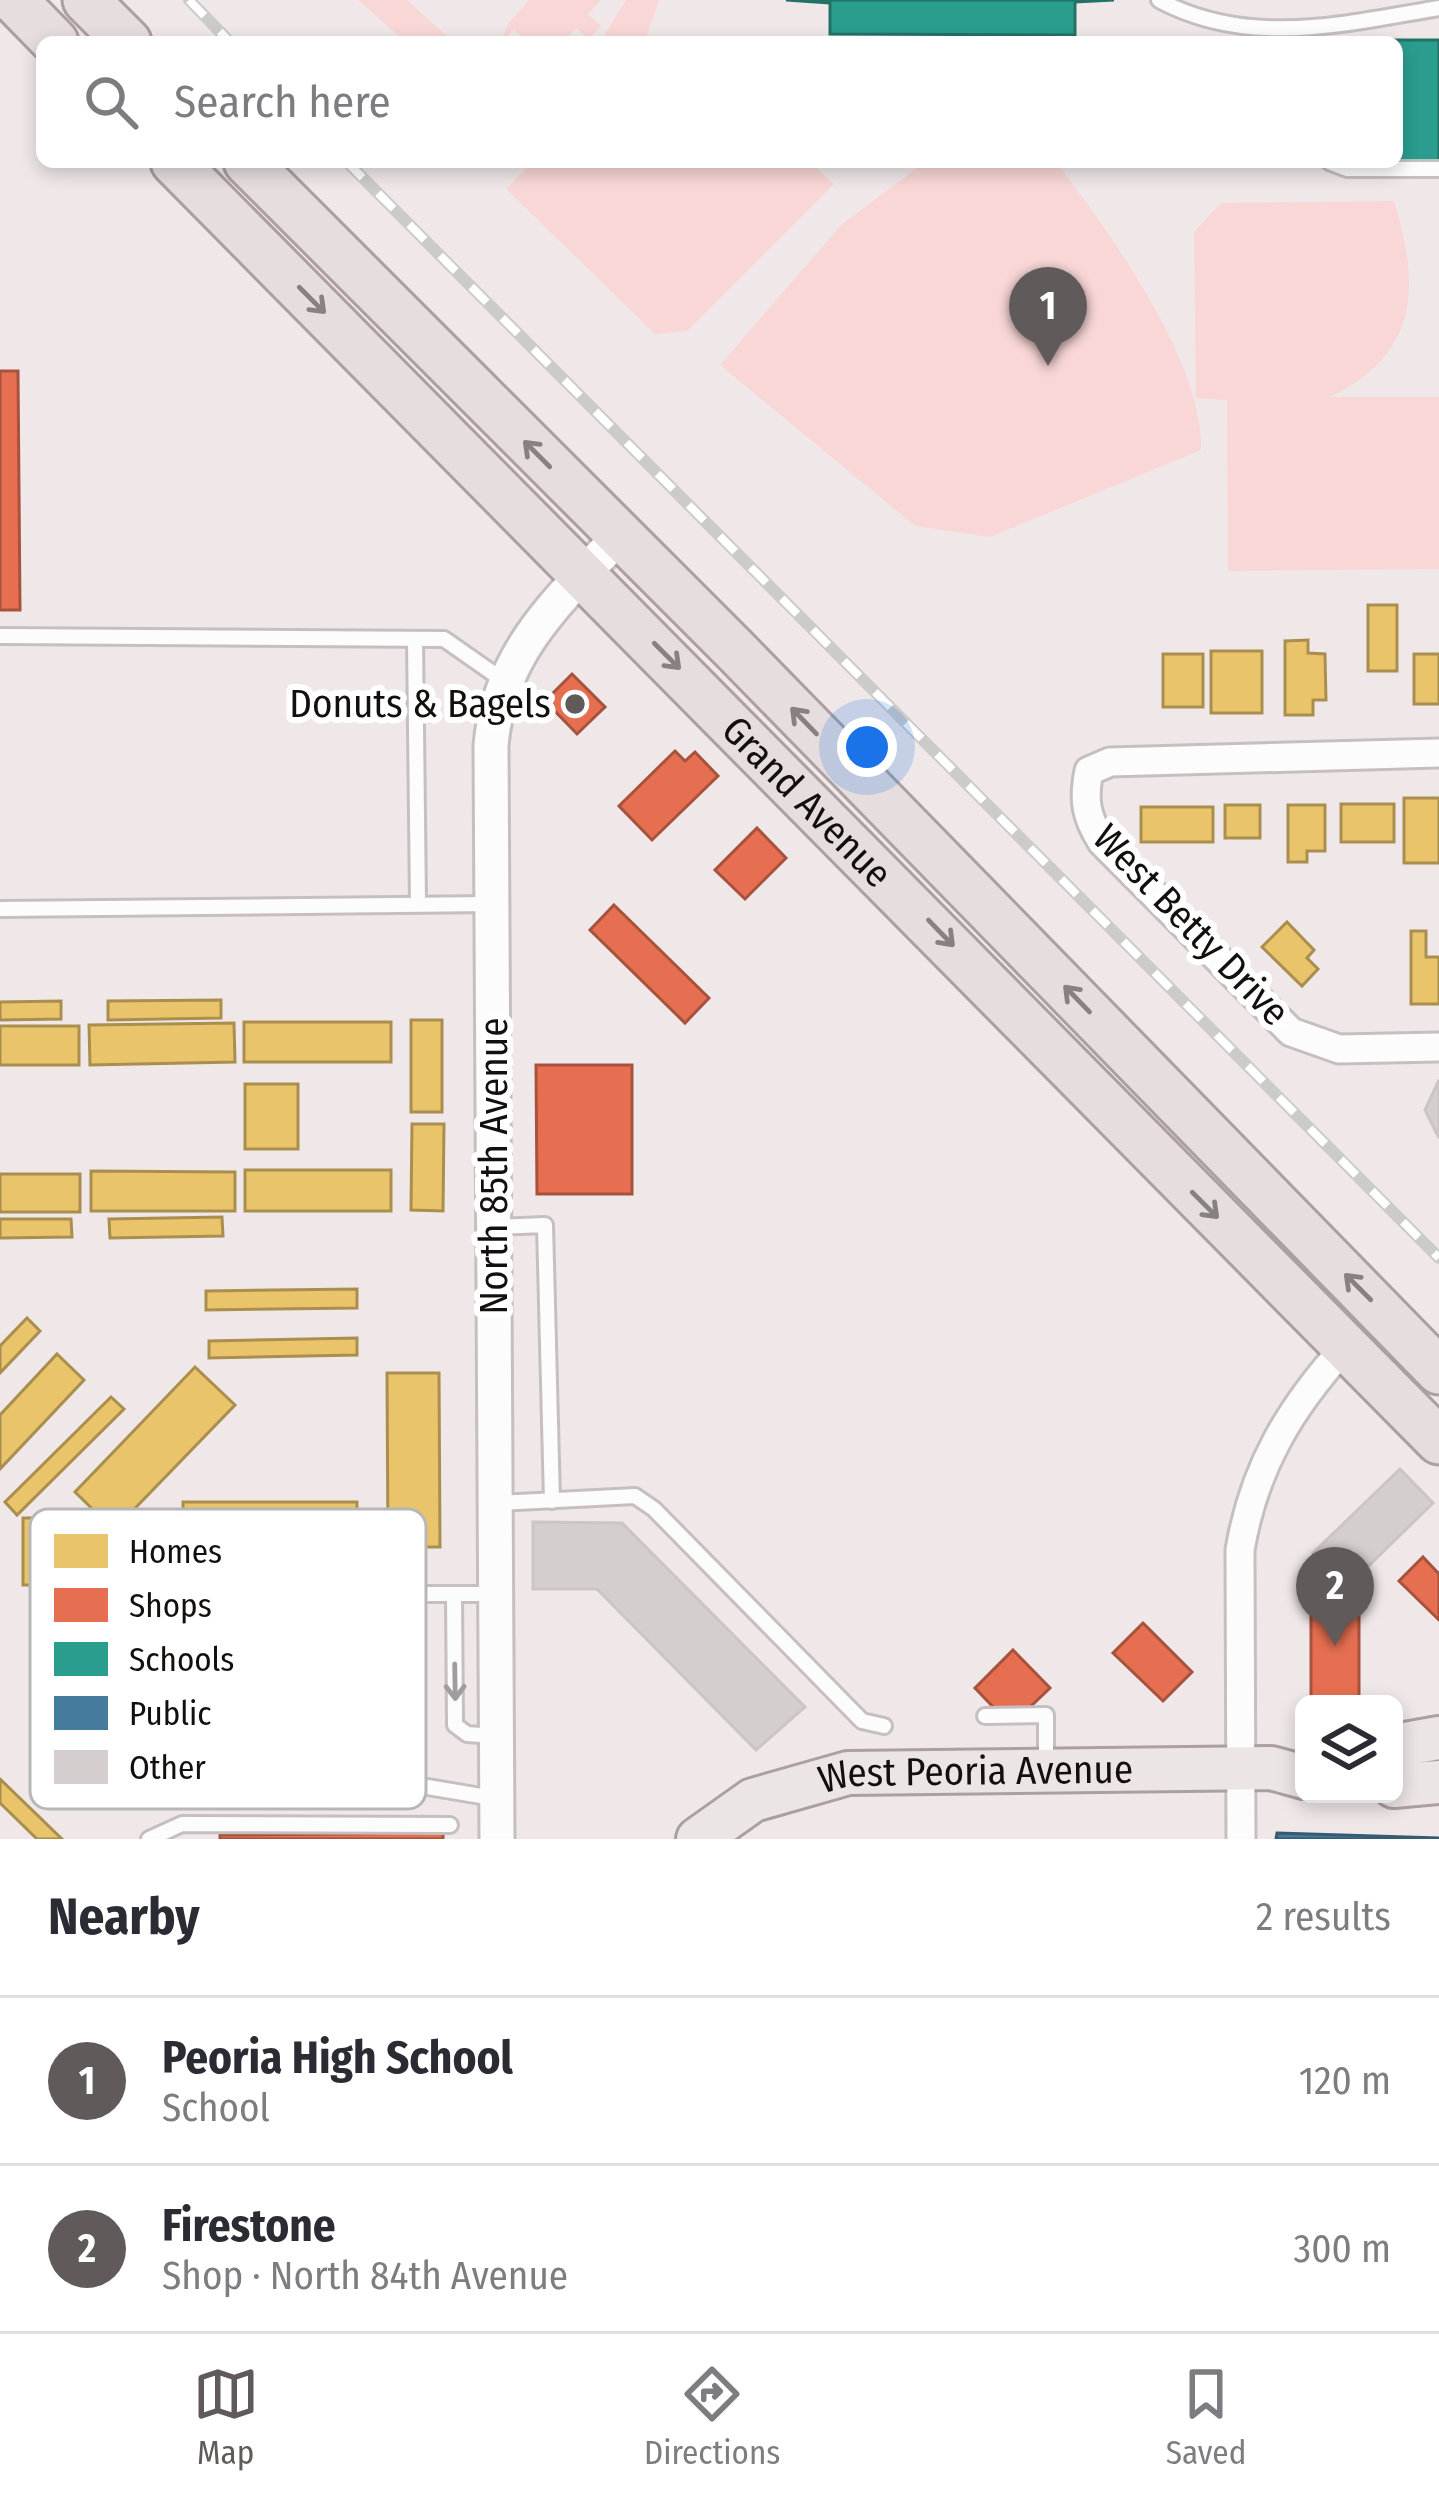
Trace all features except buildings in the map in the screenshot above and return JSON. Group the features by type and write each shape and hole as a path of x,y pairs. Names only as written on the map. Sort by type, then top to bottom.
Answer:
{"highway":[{"path":"14,0 50,36"},
{"path":"86,0 122,36"},
{"name":"Grand Avenue","path":"180,168 1439,1441"},
{"path":"229,218 258,174"},
{"name":"Grand Avenue","path":"258,174 1439,1371"},
{"path":"1122,1121 1159,1083"}],"main road":[{"path":"1403,1744 1439,1738"},
{"name":"West Peoria Avenue","path":"698,1839 753,1800 815,1779 866,1772 1280,1768"},
{"path":"1403,1785 1439,1782"}],"street":[{"name":"North 85th Avenue","path":"497,1839 491,745 504,681 524,642 620,536"},
{"name":"West Betty Drive","path":"1439,753 1110,762 1088,771 1088,819 1102,842 1292,1032 1339,1049 1439,1047"},
{"path":"1241,1839 1280,1768 1240,1550 1247,1508 1271,1444 1345,1347"}],"lane":[{"path":"1159,0 1222,26 1279,35 1439,8"},
{"path":"1344,168 1439,170"},
{"path":"0,636 444,639 504,681"},
{"path":"415,640 418,904"},
{"path":"0,909 493,904"},
{"path":"494,1227 544,1225 552,1501"},
{"path":"495,1503 635,1496 654,1509 862,1721 884,1726"},
{"path":"426,1594 496,1594"},
{"path":"454,1594 455,1725 467,1734 497,1736"},
{"path":"985,1716 1046,1715 1046,1770"},
{"path":"426,1787 497,1799"},
{"path":"149,1839 182,1824 451,1825"}],"shaded area":[{"path":"358,0 407,0 446,36 398,36"},
{"path":"529,0 601,0 588,14 601,26 592,36 576,28 569,36 521,36 514,30 503,36"},
{"path":"626,0 659,0 647,36 604,36"},
{"path":"526,168 817,168 834,184 687,331 655,334 506,189"},
{"path":"917,168 1060,168 1126,261 1170,338 1198,415 1201,450 990,537 915,526 720,365 842,224"},
{"path":"1394,201 1408,262 1406,315 1382,360 1330,397 1439,397 1439,569 1228,571 1227,400 1196,398 1194,232 1221,203"}],"railway":[{"path":"189,0 224,36"},
{"path":"353,168 1439,1258"}],"place":[{"name":"Peoria High School","path":"1048,366"},
{"name":"Donuts & Bagels","path":"575,704"},
{"name":"Firestone","path":"1335,1646"}]}
